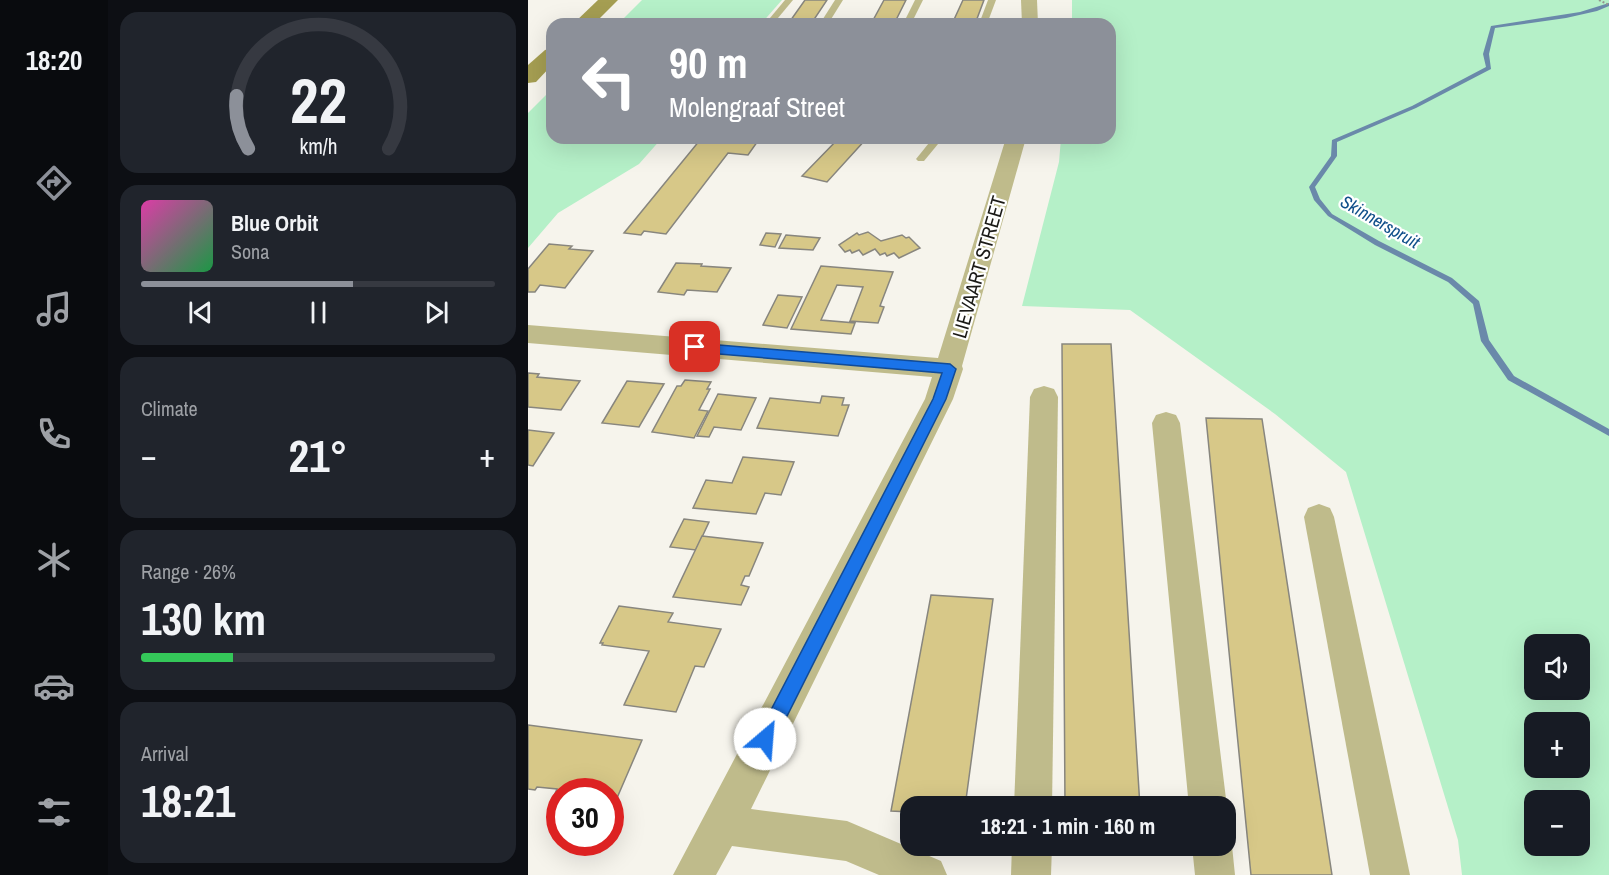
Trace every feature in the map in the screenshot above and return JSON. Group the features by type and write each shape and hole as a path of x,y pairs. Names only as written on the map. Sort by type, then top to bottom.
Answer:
{"main road":[{"path":"590,18 609,0"},
{"path":"528,77 546,60"}],"street":[{"path":"1029,0 1030,18"},
{"name":"LIEVAART STREET","path":"693,875 722,825 939,399 950,369 1014,144"},
{"path":"528,334 950,369"},
{"path":"1033,796 1044,397"},
{"path":"1166,423 1207,796"},
{"path":"1319,518 1390,875"},
{"path":"722,825 847,841 927,875"},
{"path":"1031,875 1032,856"},
{"path":"1213,856 1215,875"}],"lane":[{"path":"774,18 789,0"},
{"path":"828,18 839,0"},
{"path":"910,18 919,0"},
{"path":"985,18 992,0"},
{"path":"921,159 933,144"}],"path":[{"path":"1600,1 1609,4"}],"green space":[{"path":"642,0 782,0 766,18 624,18"},
{"path":"1072,0 1609,0 1609,875 1462,875 1458,840 1346,472 1275,414 1130,310 1022,306 1059,162 1060,144 1116,144 1116,18 1072,18"},
{"path":"546,95 546,144 657,144 639,164 558,213 528,248 528,113"}],"building":[{"path":"805,0 827,0 815,18 792,18"},
{"path":"884,0 906,0 897,18 874,18"},
{"path":"963,0 984,0 977,18 955,18"},
{"path":"697,144 756,144 748,155 728,153 666,234 644,231 641,235 624,233"},
{"path":"833,144 862,144 827,182 802,176"},
{"path":"868,232 881,241 902,235 909,237 920,248 899,258 894,253 887,256 885,253 880,255 875,249 863,255 859,250 852,253 850,250 845,252 839,245 857,233 859,235"},
{"path":"766,233 781,234 775,247 760,245"},
{"path":"786,235 820,238 813,250 779,248"},
{"path":"549,244 593,251 565,288 540,285 535,292 528,292 528,269"},
{"path":"676,263 731,268 717,292 687,290 684,295 658,292"},
{"path":"821,266 893,272 880,306 884,307 878,323 850,321 863,287 837,285 821,320 855,323 851,334 791,329"},
{"path":"778,295 802,297 787,328 763,325"},
{"path":"1062,344 1111,344 1139,796 1065,796"},
{"path":"528,373 539,374 537,377 580,381 561,410 528,407"},
{"path":"685,380 711,382 707,389 710,389 699,410 708,411 694,438 652,432 677,386 681,386"},
{"path":"627,381 664,384 639,427 602,423"},
{"path":"718,394 756,398 741,430 714,427 709,437 697,436"},
{"path":"822,396 844,398 842,405 849,405 838,436 757,428 770,398 820,403"},
{"path":"1206,418 1262,419 1332,875 1251,875"},
{"path":"528,430 554,433 533,466 528,465"},
{"path":"743,457 794,462 781,495 765,493 756,514 693,508 706,480 732,483"},
{"path":"684,519 709,522 696,550 670,547"},
{"path":"702,536 763,543 749,576 745,576 741,585 749,587 741,605 673,597"},
{"path":"931,595 993,599 966,796 900,796 900,811 891,811"},
{"path":"619,606 673,613 668,622 721,629 704,667 695,666 676,712 624,705 649,651 600,643"},
{"path":"528,725 642,740 624,782 624,778 546,778 546,788 528,789"}],"waterway":[{"name":"Skinnerspruit","path":"1609,4 1581,14 1493,27 1486,54 1489,68 1414,107 1334,141 1334,156 1312,187 1317,200 1330,215 1377,243 1450,280 1476,303 1485,341 1511,378 1609,433"}],"route":[{"path":"695,347 950,369 939,399 765,739"}]}
